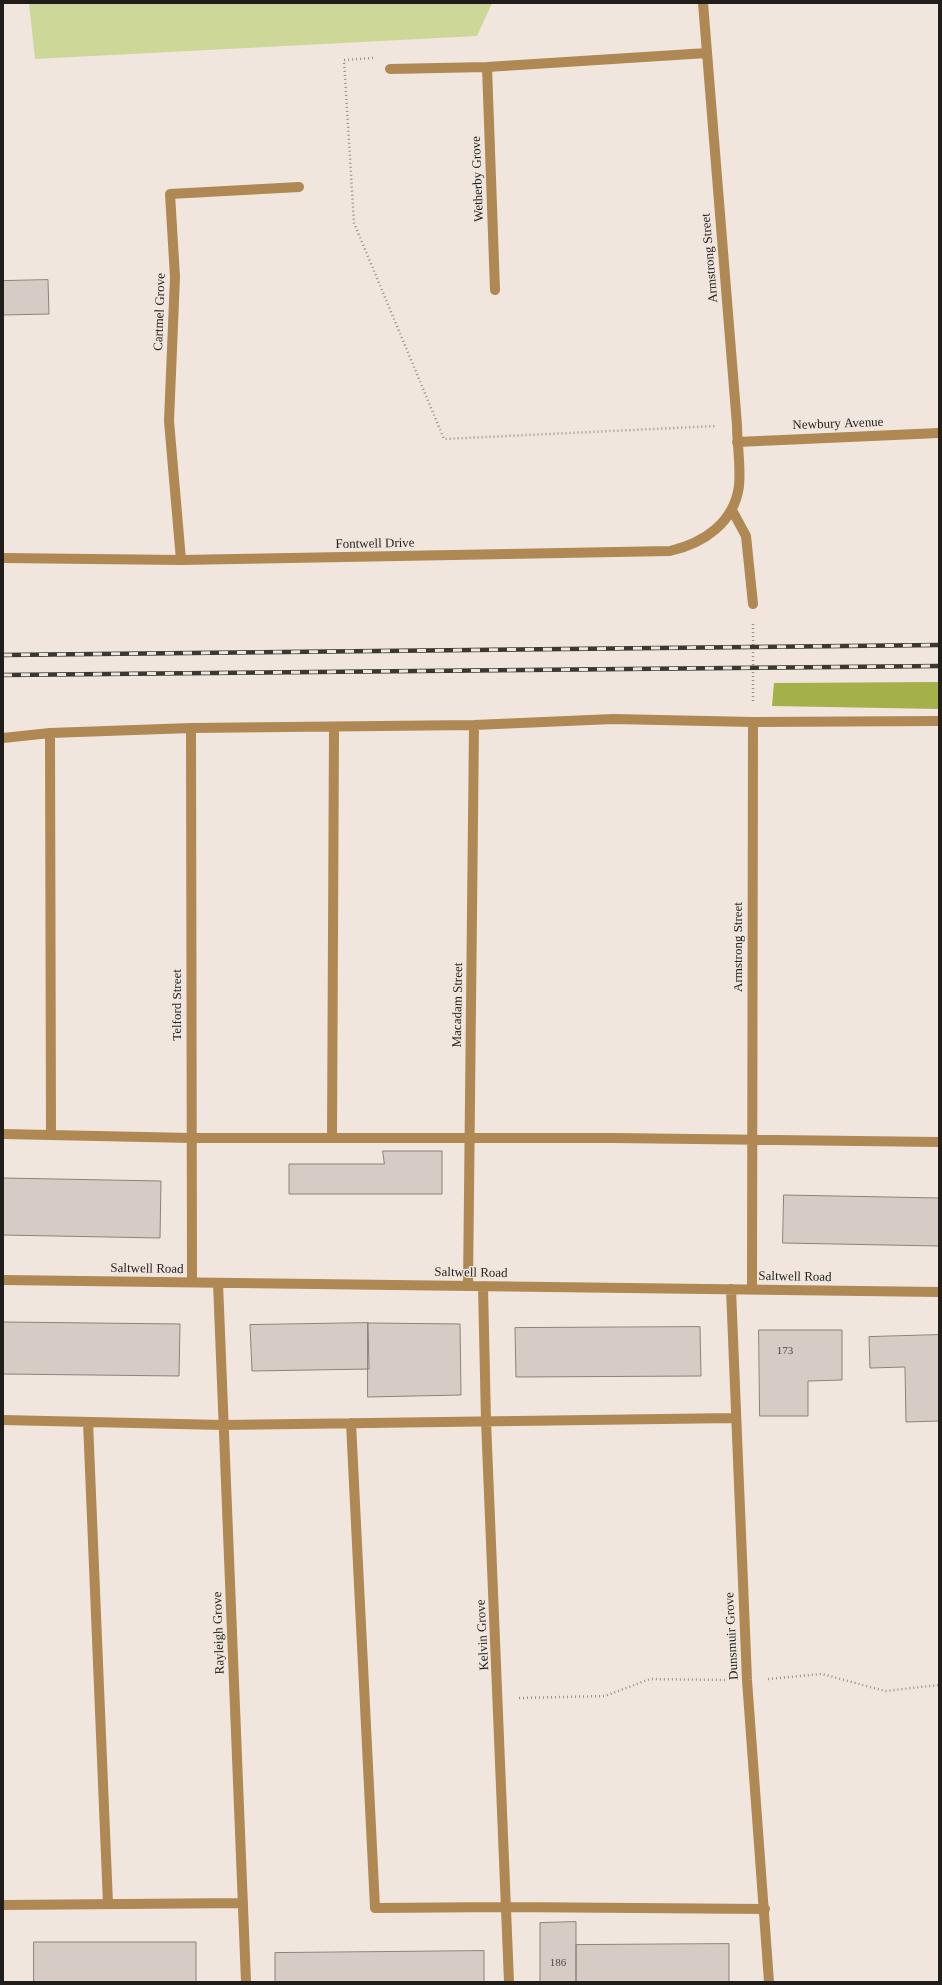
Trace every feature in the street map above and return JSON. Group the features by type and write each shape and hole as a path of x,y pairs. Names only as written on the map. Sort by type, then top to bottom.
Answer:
{"street":[{"name":"Armstrong Street","path":"703,3 737,424 739,484 732,510"},
{"path":"390,69 487,67 707,53"},
{"name":"Wetherby Grove","path":"487,67 495,290"},
{"name":"Cartmel Grove","path":"181,560 169,421 175,277 170,194 299,187"},
{"name":"Newbury Avenue","path":"737,442 939,433"},
{"path":"732,510 746,536 753,604"},
{"name":"Fontwell Drive","path":"3,558 181,560 670,551 690,546 710,535 722,524 732,510"},
{"path":"3,738 50,733 191,728 474,725 614,719 753,722 939,721"},
{"name":"Armstrong Street","path":"752,1289 753,722"},
{"name":"Macadam Street","path":"468,1286 474,725"},
{"path":"332,1138 334,727"},
{"name":"Telford Street","path":"191,728 192,1282"},
{"path":"50,733 51,1135"},
{"path":"3,1134 191,1138 470,1138 939,1142"},
{"name":"Saltwell Road","path":"3,1280 939,1292"},
{"name":"Rayleigh Grove","path":"218,1283 246,1982"},
{"name":"Kelvin Grove","path":"483,1286 486,1421 509,1982"},
{"name":"Dunsmuir Grove","path":"731,1289 735,1418 748,1680 769,1982"},
{"path":"3,1420 223,1425 735,1418"},
{"path":"88,1422 108,1904"},
{"path":"351,1423 375,1908 505,1907 764,1909"},
{"path":"3,1906 243,1904"}],"path":[{"path":"390,69 376,58 344,60 354,223 444,439 737,424"},
{"path":"753,604 753,722"},
{"path":"498,1698 605,1696 650,1679 748,1680 822,1674 885,1691 939,1685"}],"green space":[{"path":"29,3 492,3 477,36 35,59"},
{"path":"939,682 939,709 772,706 774,683"}],"building":[{"path":"48,280 49,314 3,315 3,281"},
{"path":"383,1151 442,1151 442,1194 289,1194 289,1164 384,1164"},
{"path":"3,1178 161,1181 160,1238 3,1235"},
{"path":"784,1195 939,1198 939,1246 783,1243"},
{"path":"3,1322 180,1324 179,1376 3,1374"},
{"path":"368,1323 369,1369 252,1371 250,1325"},
{"path":"368,1323 460,1324 461,1395 368,1397"},
{"path":"700,1327 701,1376 516,1377 515,1328"},
{"path":"759,1330 842,1330 842,1380 808,1381 808,1416 760,1416"},
{"path":"939,1335 939,1421 906,1422 905,1367 870,1368 869,1337"},
{"path":"576,1922 576,1982 540,1982 540,1923"},
{"path":"34,1942 196,1942 196,1982 34,1982"},
{"path":"729,1944 729,1982 576,1982 576,1945"},
{"path":"484,1951 484,1982 275,1982 275,1953"}],"railway":[{"path":"3,655 939,645"},
{"path":"3,675 939,666"}]}
